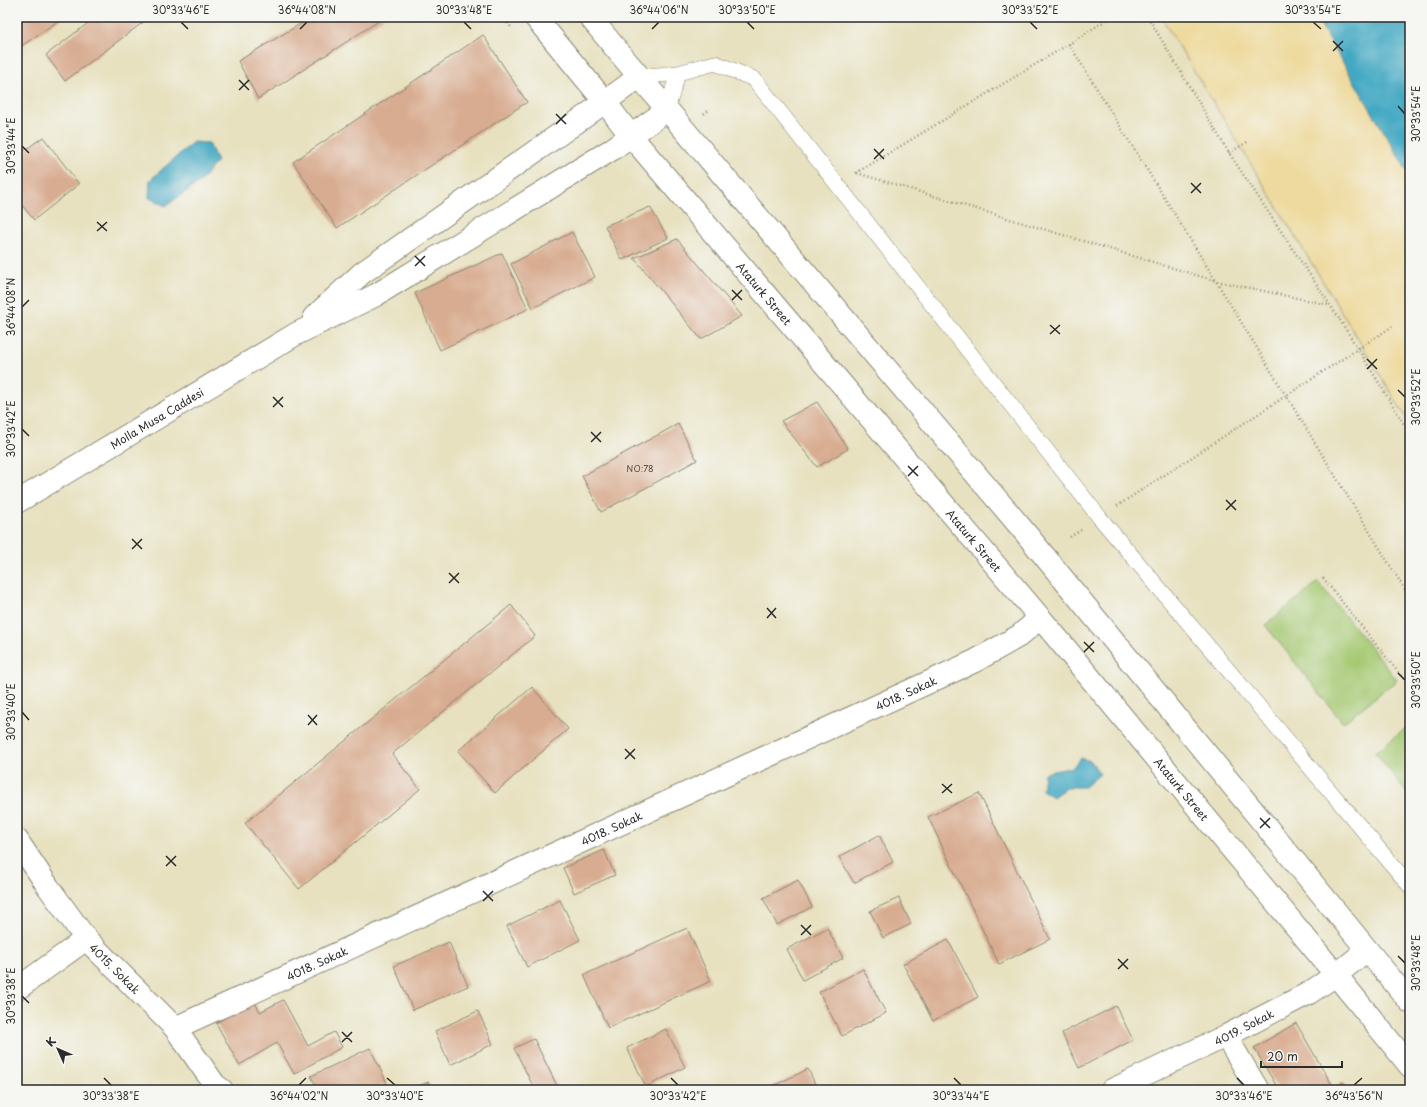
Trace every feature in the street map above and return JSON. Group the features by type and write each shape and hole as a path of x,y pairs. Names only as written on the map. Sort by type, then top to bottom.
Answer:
{"street":[{"name":"Ataturk Street","path":"535,17 631,136 1040,618 1410,1066"},
{"path":"590,17 639,77 1023,530 1410,1002"},
{"path":"296,334 362,273 639,77"},
{"path":"296,334 376,295 604,154 667,110"},
{"name":"Molla Musa Caddesi","path":"17,502 296,334"},
{"name":"4018. Sokak","path":"176,1028 975,661 1019,636 1040,618"},
{"name":"4015. Sokak","path":"17,840 86,939 176,1028 215,1085 222,1090"},
{"path":"17,989 86,939"},
{"name":"4019. Sokak","path":"1112,1090 1226,1036 1309,992 1336,975 1366,950"},
{"path":"1226,1036 1258,1090"}],"lane":[{"path":"639,77 678,73 715,63 754,79 1100,518 1410,886"},
{"path":"667,110 678,73"}],"path":[{"path":"856,173 1111,17"},
{"path":"1148,17 1229,154 1340,320 1410,434"},
{"path":"1069,44 1216,280 1410,598"},
{"path":"1229,154 1250,141"},
{"path":"852,167 856,173 1216,280 1330,305"},
{"path":"1070,537 1393,326"},
{"path":"1323,578 1410,687"}],"green space":[{"path":"1318,582 1397,680 1343,723 1265,625"},
{"path":"1410,725 1410,797 1375,752"}],"sand":[{"path":"1161,17 1316,17 1410,176 1410,424"}],"water":[{"path":"1316,17 1410,17 1410,176"},
{"path":"193,142 209,143 217,161 201,181 166,206 149,198 150,180"},
{"path":"1080,758 1091,761 1100,774 1085,787 1067,787 1053,797 1042,790 1044,773 1073,767"}],"building":[{"path":"17,17 64,17 17,49"},
{"path":"96,17 150,17 65,81 46,55"},
{"path":"312,17 385,17 258,99 238,61"},
{"path":"483,35 527,102 337,228 293,162"},
{"path":"43,137 79,184 34,220 17,199 17,156"},
{"path":"650,207 668,238 622,260 605,226"},
{"path":"572,232 595,277 533,308 511,264"},
{"path":"677,239 742,316 701,339 634,258"},
{"path":"502,253 528,309 440,350 415,293"},
{"path":"817,402 848,449 817,467 781,421"},
{"path":"678,424 697,460 601,512 582,476"},
{"path":"511,605 535,636 392,754 420,789 299,889 245,823"},
{"path":"532,687 568,729 495,793 458,751"},
{"path":"979,793 1050,939 999,964 928,817"},
{"path":"879,835 893,862 854,883 839,857"},
{"path":"604,850 615,875 574,893 563,868"},
{"path":"798,880 812,907 777,925 763,898"},
{"path":"899,898 911,924 883,938 870,911"},
{"path":"560,900 580,940 527,967 507,926"},
{"path":"687,928 711,981 608,1028 584,975"},
{"path":"827,928 843,958 803,980 787,949"},
{"path":"948,940 978,997 933,1021 903,964"},
{"path":"449,942 468,986 413,1010 394,966"},
{"path":"863,969 886,1013 842,1036 819,992"},
{"path":"283,1000 308,1046 334,1032 342,1047 294,1074 277,1043 239,1065 216,1023 254,1001 260,1012"},
{"path":"1116,1006 1133,1040 1079,1068 1062,1033"},
{"path":"478,1011 493,1044 450,1065 435,1031"},
{"path":"1296,1023 1334,1088 1343,1082 1348,1090 1279,1090 1254,1048"},
{"path":"666,1029 685,1067 646,1087 627,1048"},
{"path":"534,1039 559,1090 535,1090 514,1048"},
{"path":"370,1048 387,1083 372,1090 318,1090 311,1076"},
{"path":"808,1069 818,1090 765,1090"},
{"path":"428,1082 432,1090 411,1090"}]}
